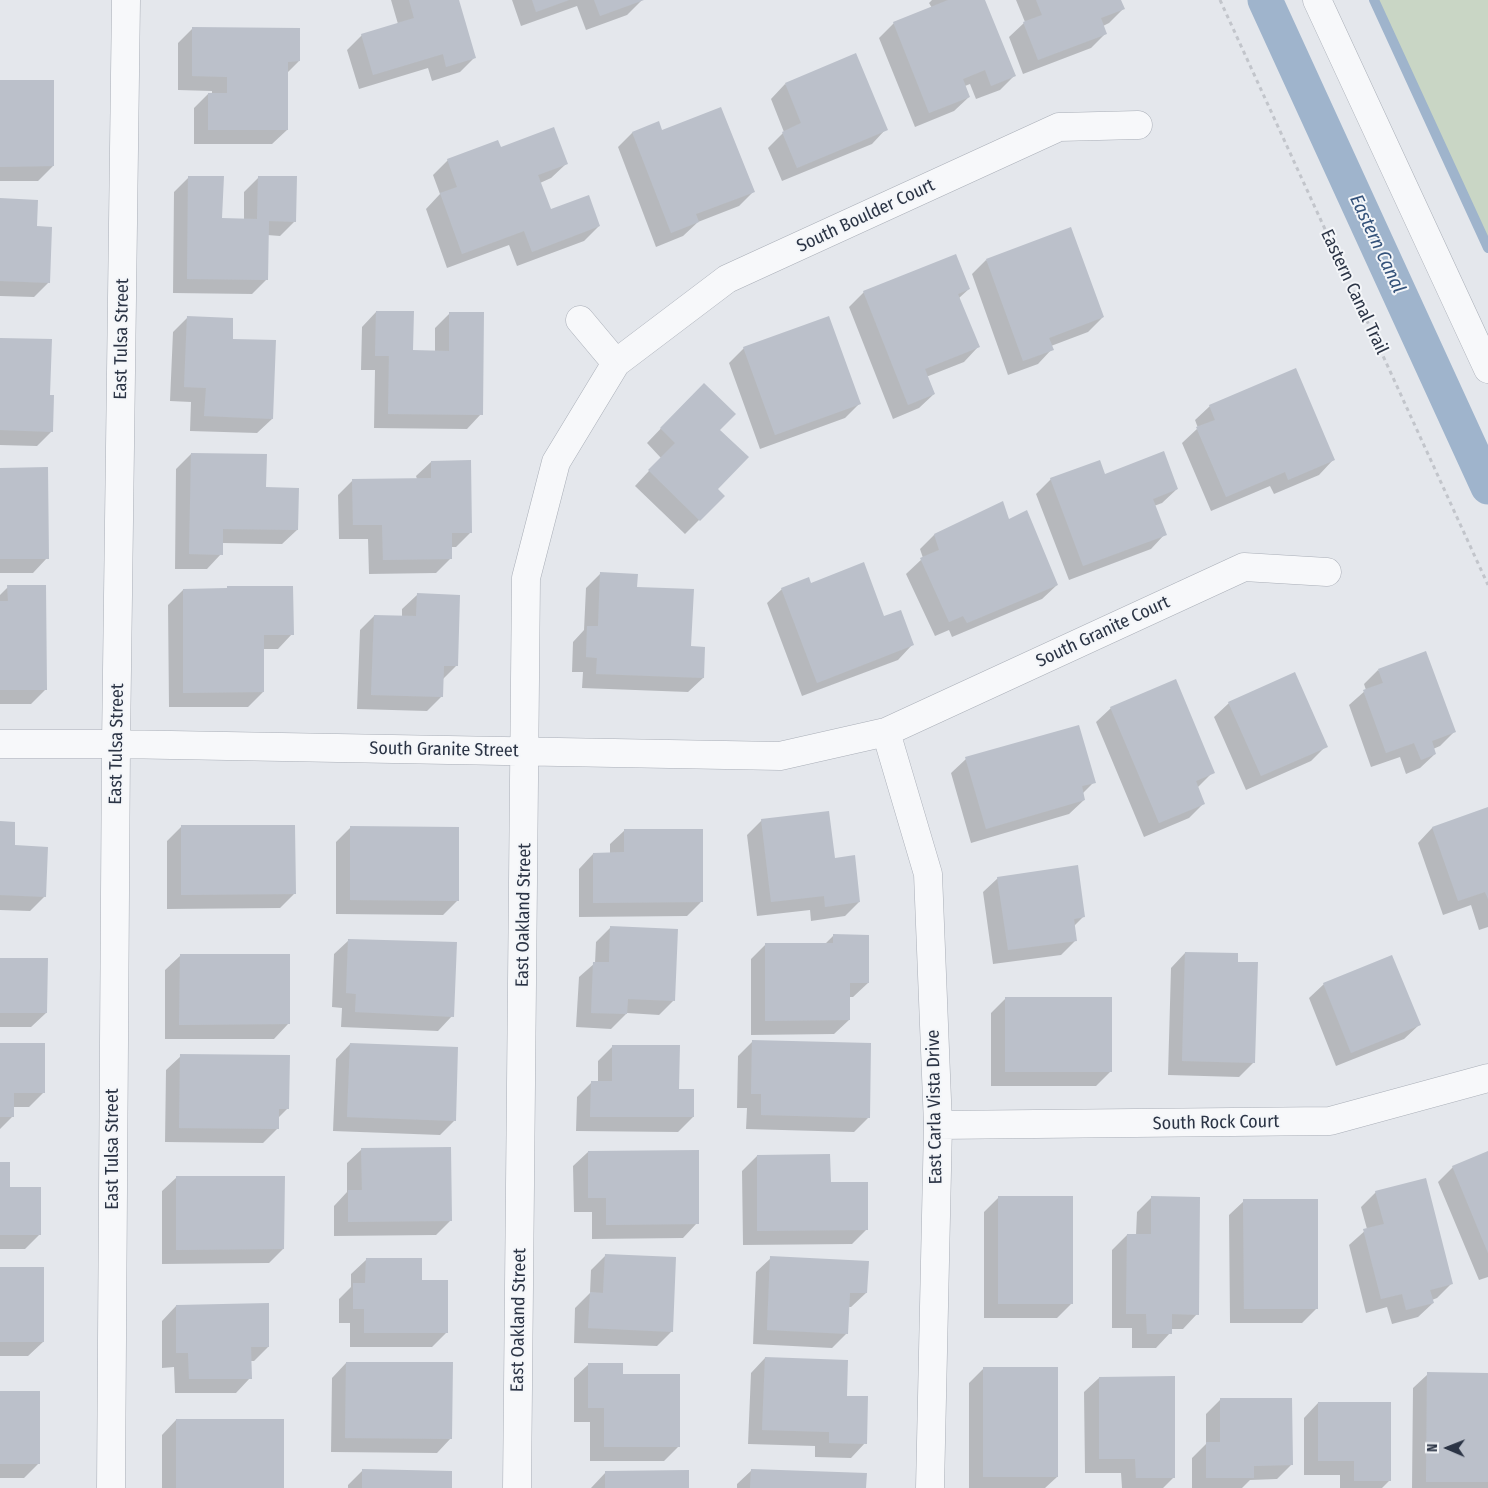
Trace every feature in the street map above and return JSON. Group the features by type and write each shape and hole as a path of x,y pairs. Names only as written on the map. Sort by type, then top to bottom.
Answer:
{"street":[{"name":"East Tulsa Street","path":"111,1488 116,744 126,0"},
{"path":"1317,0 1488,369"},
{"name":"South Boulder Court","path":"616,363 727,280 1050,132 1059,128 1138,125"},
{"path":"580,320 616,363"},
{"name":"East Oakland Street","path":"518,1488 526,751 526,578 556,462 616,363"},
{"name":"South Granite Court","path":"886,732 1244,567 1327,572"},
{"name":"South Granite Street","path":"0,744 116,744 780,756 886,732"},
{"name":"East Carla Vista Drive","path":"886,732 928,874 938,1125 930,1488"},
{"name":"South Rock Court","path":"938,1125 1330,1122 1488,1078"}],"path":[{"name":"Eastern Canal Trail","path":"1220,0 1488,585"}],"green space":[{"path":"1374,0 1488,0 1488,249"}],"building":[{"path":"409,0 459,0 476,58 446,67 443,54 373,75 361,34 414,18"},
{"path":"532,0 569,0 536,12"},
{"path":"594,0 644,0 600,16"},
{"path":"948,0 985,0 1016,76 991,86 985,70 963,79 970,97 929,113 893,22"},
{"path":"1036,0 1121,0 1125,9 1101,18 1107,34 1038,60 1023,22 1042,15"},
{"path":"192,27 300,28 300,61 288,62 288,130 208,130 208,93 227,93 227,77 192,76"},
{"path":"856,53 888,130 797,168 782,132 801,123 785,83"},
{"path":"0,80 54,80 54,166 0,167"},
{"path":"721,107 755,192 696,214 699,222 671,233 632,132 659,121 662,130"},
{"path":"554,127 568,164 538,175 551,209 589,195 600,226 532,252 524,231 462,254 440,193 457,187 447,159 498,140 501,147"},
{"path":"188,176 224,176 222,218 257,219 258,176 297,176 296,222 269,221 268,280 187,279"},
{"path":"0,198 38,200 37,226 52,227 50,283 0,281"},
{"path":"1071,227 1104,317 1049,338 1054,350 1023,361 986,259"},
{"path":"956,254 970,289 958,294 980,347 925,369 935,394 908,405 863,291"},
{"path":"376,311 414,311 413,350 449,351 449,312 484,312 483,415 388,414 389,356 375,356"},
{"path":"187,316 233,318 233,339 276,340 273,419 204,416 206,388 184,387"},
{"path":"829,316 861,404 775,435 743,347"},
{"path":"0,338 52,339 50,395 54,395 53,432 0,430"},
{"path":"1296,368 1335,460 1288,480 1285,472 1226,497 1196,427 1215,420 1209,405"},
{"path":"704,383 736,414 720,430 749,457 718,489 725,496 700,521 648,470 675,443 660,428"},
{"path":"1164,451 1178,489 1153,499 1167,535 1083,566 1050,478 1100,460 1105,474"},
{"path":"191,453 267,454 266,487 299,488 298,530 223,529 223,555 189,554"},
{"path":"471,460 472,533 452,533 452,559 383,560 382,525 353,525 352,479 431,478 431,461"},
{"path":"48,467 49,559 0,559 0,468"},
{"path":"1003,501 1009,519 1027,510 1058,585 967,623 963,616 949,622 920,558 939,550 934,534"},
{"path":"864,562 884,616 901,610 914,645 817,683 781,588 809,577 811,583"},
{"path":"600,572 638,574 637,587 694,589 691,646 705,647 704,678 596,674 597,658 586,657 587,626 598,626"},
{"path":"7,585 46,585 47,690 0,690 0,601 8,601"},
{"path":"227,586 293,586 294,635 264,635 264,692 183,693 183,589 227,588"},
{"path":"417,593 460,595 458,666 444,666 443,697 371,695 374,615 416,616"},
{"path":"1426,651 1456,732 1432,741 1436,754 1421,760 1414,743 1386,753 1363,690 1383,683 1378,669"},
{"path":"1295,672 1328,747 1261,776 1228,702"},
{"path":"1176,679 1215,773 1196,781 1205,804 1159,823 1110,707"},
{"path":"1079,725 1096,783 1082,786 1085,800 986,829 965,757"},
{"path":"1488,807 1488,899 1485,892 1458,901 1432,827"},
{"path":"829,811 835,858 855,855 860,902 825,907 824,896 771,902 761,819"},
{"path":"0,821 15,822 15,845 48,847 46,897 0,895"},
{"path":"181,825 295,825 296,894 181,895"},
{"path":"350,826 459,827 459,901 350,900"},
{"path":"624,829 703,829 703,902 593,903 593,853 624,852"},
{"path":"1078,865 1085,917 1074,919 1077,941 1008,950 997,877"},
{"path":"610,926 678,929 675,1001 628,999 627,1014 591,1013 593,962 609,962"},
{"path":"833,934 869,935 869,983 850,983 850,1020 765,1021 765,943 833,943"},
{"path":"348,939 457,942 454,1017 355,1012 356,994 346,993"},
{"path":"1185,952 1238,953 1238,962 1258,962 1255,1063 1182,1061"},
{"path":"180,954 290,954 290,1024 179,1025"},
{"path":"1392,955 1421,1025 1351,1053 1323,983"},
{"path":"0,958 48,958 47,1013 0,1013"},
{"path":"1005,997 1112,997 1112,1072 1005,1072"},
{"path":"752,1040 871,1043 870,1118 761,1115 761,1094 751,1094"},
{"path":"0,1043 45,1043 45,1093 14,1093 14,1117 0,1117"},
{"path":"350,1043 458,1047 456,1121 347,1117"},
{"path":"612,1045 680,1045 679,1089 694,1089 694,1117 590,1117 591,1081 612,1081"},
{"path":"180,1054 290,1055 289,1109 279,1109 279,1129 179,1128"},
{"path":"451,1147 452,1221 348,1222 348,1190 362,1190 361,1148"},
{"path":"699,1150 699,1224 606,1225 606,1198 588,1198 588,1151"},
{"path":"1488,1151 1488,1253 1452,1166"},
{"path":"830,1154 831,1182 868,1182 868,1230 757,1231 757,1155"},
{"path":"0,1162 10,1162 10,1187 41,1187 41,1235 0,1235"},
{"path":"176,1176 285,1176 284,1249 176,1250"},
{"path":"1426,1178 1453,1284 1430,1290 1434,1303 1406,1310 1402,1294 1381,1299 1363,1229 1384,1224 1375,1191"},
{"path":"998,1196 1073,1196 1073,1304 998,1304"},
{"path":"1151,1196 1200,1197 1199,1315 1172,1314 1172,1334 1147,1334 1146,1314 1126,1314 1127,1234 1151,1234"},
{"path":"1243,1199 1318,1199 1318,1309 1244,1309"},
{"path":"605,1254 676,1257 673,1332 588,1328 590,1292 603,1293"},
{"path":"770,1256 869,1261 867,1293 850,1293 848,1334 767,1330"},
{"path":"366,1258 422,1258 422,1280 448,1280 448,1333 364,1333 364,1309 353,1309 353,1283 365,1283"},
{"path":"0,1267 44,1267 44,1342 0,1342"},
{"path":"269,1303 269,1347 251,1347 252,1379 189,1379 188,1353 176,1353 176,1305"},
{"path":"765,1357 848,1360 847,1396 868,1396 867,1444 829,1443 829,1432 762,1430"},
{"path":"346,1362 453,1362 452,1439 345,1438"},
{"path":"588,1363 623,1363 623,1374 680,1374 680,1447 604,1447 604,1408 588,1408"},
{"path":"983,1367 1058,1367 1058,1477 983,1477"},
{"path":"1427,1372 1488,1373 1488,1482 1426,1482"},
{"path":"1175,1376 1175,1478 1136,1478 1135,1459 1099,1459 1099,1377"},
{"path":"0,1391 40,1391 40,1464 0,1464"},
{"path":"1220,1398 1292,1398 1293,1465 1254,1466 1254,1478 1206,1478 1206,1442 1220,1442"},
{"path":"1318,1402 1391,1402 1391,1481 1354,1481 1354,1461 1318,1461"},
{"path":"176,1419 284,1419 284,1488 176,1488"},
{"path":"362,1469 452,1471 452,1488 362,1488"},
{"path":"751,1469 867,1473 866,1488 750,1488"},
{"path":"689,1470 689,1488 605,1488 605,1471"}],"waterway":[{"name":"Eastern Canal","path":"1265,0 1488,487"},
{"path":"1374,0 1488,248"}]}
